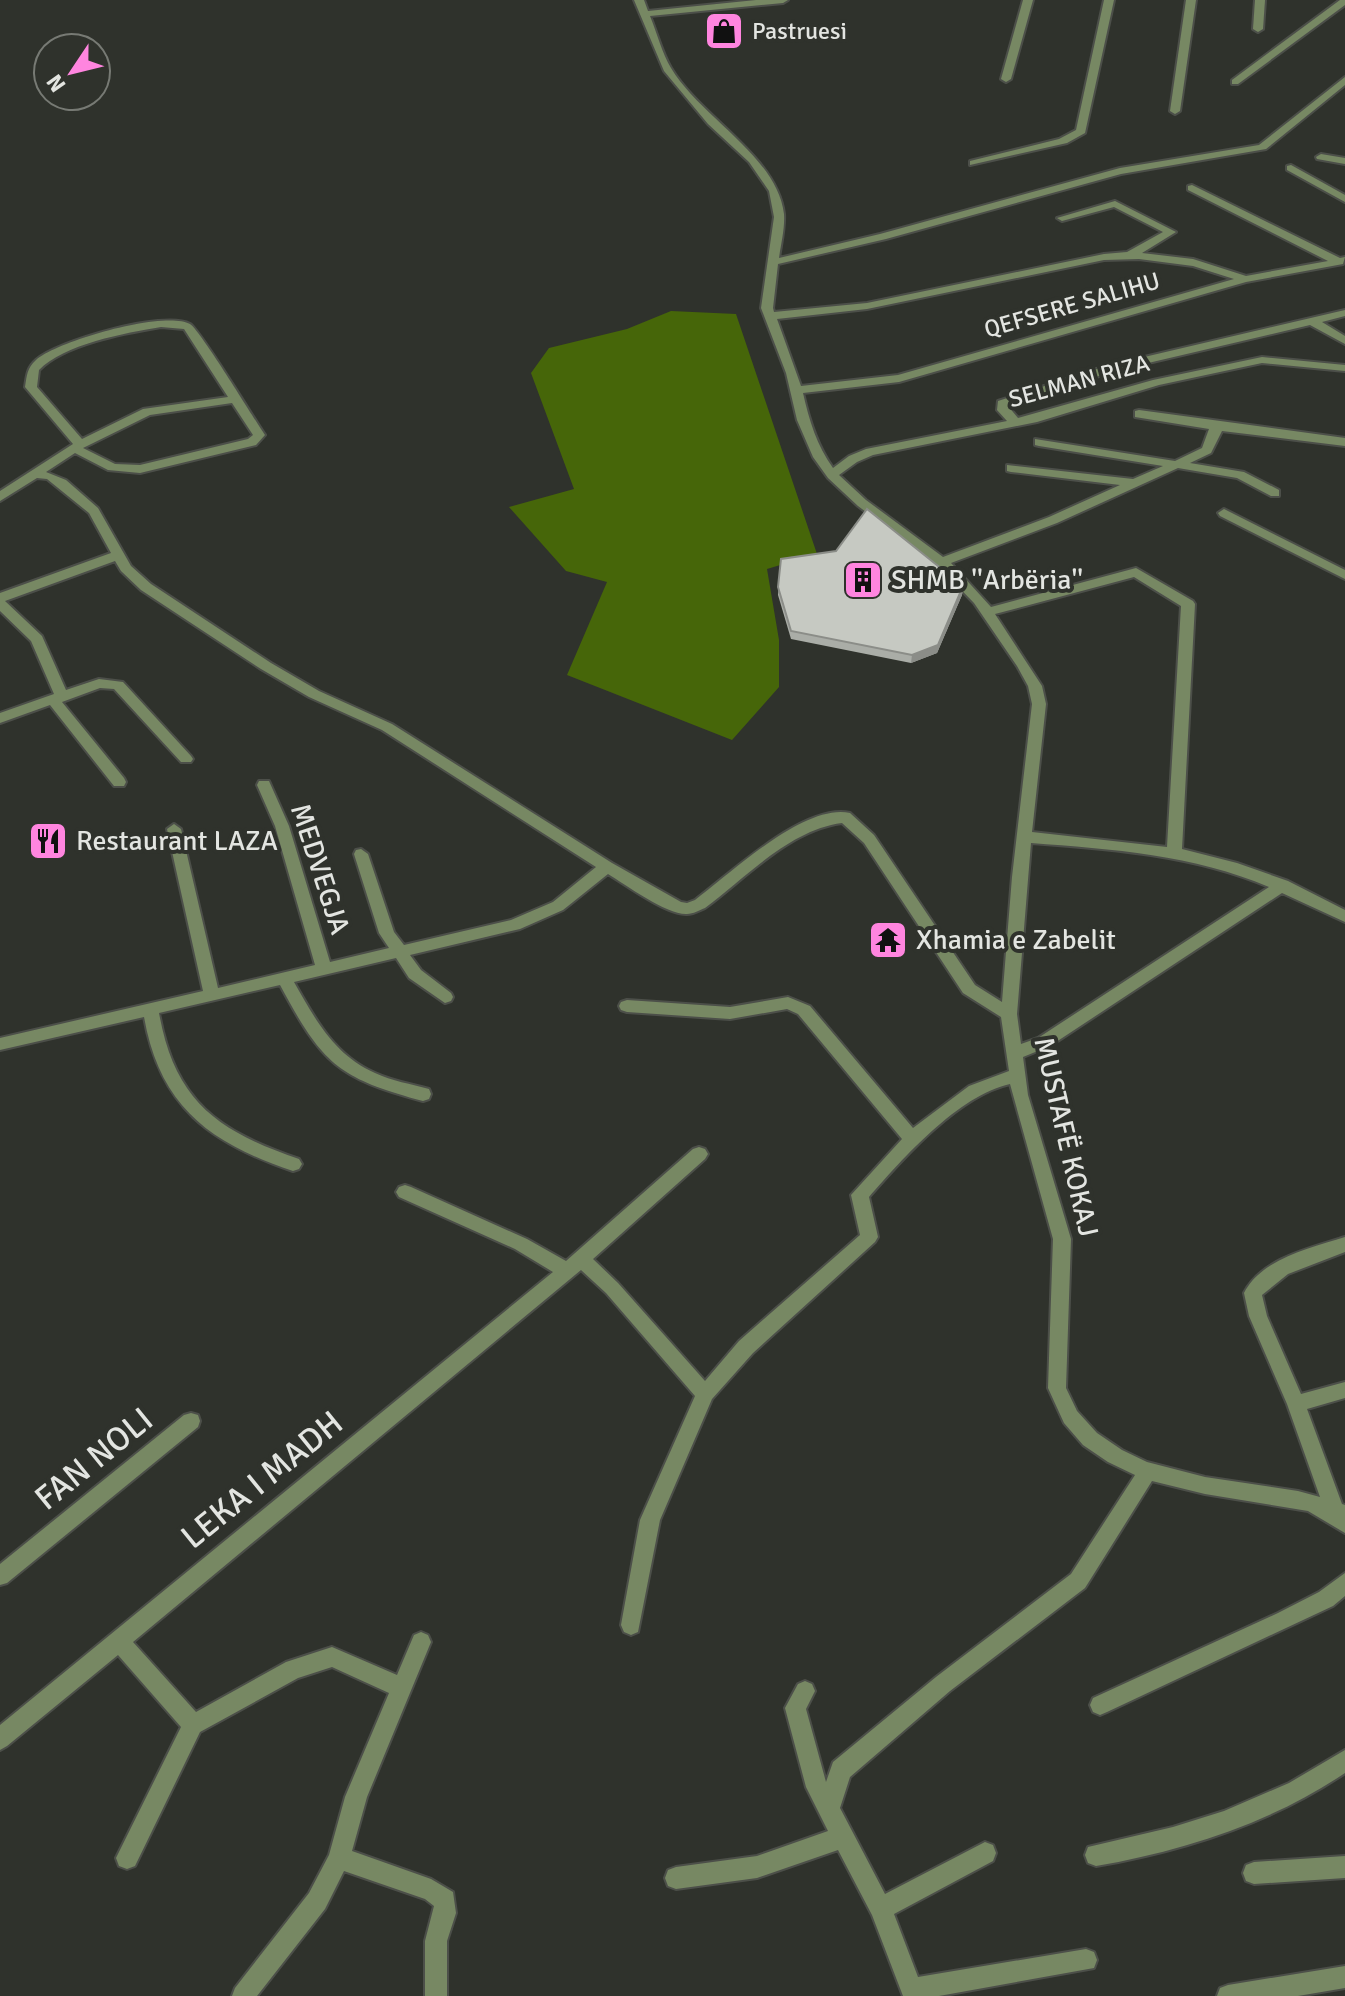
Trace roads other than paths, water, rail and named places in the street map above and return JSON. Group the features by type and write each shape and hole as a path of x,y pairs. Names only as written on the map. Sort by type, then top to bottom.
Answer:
{"street":[{"path":"639,0 667,69 711,122 753,160 774,191 779,217 769,290 769,316 797,390 809,440 832,475 862,503 942,562 1053,520 1195,456 1207,450 1214,431 1220,427"},
{"path":"645,14 783,0"},
{"path":"1006,79 1028,0"},
{"path":"974,163 1063,141 1081,131 1109,0"},
{"path":"1175,111 1191,0"},
{"path":"1258,29 1260,0"},
{"path":"1235,82 1343,1"},
{"path":"774,262 882,237 1120,171 1262,147 1345,80"},
{"path":"1321,157 1345,161"},
{"path":"1291,168 1345,199"},
{"path":"1192,188 1342,261"},
{"name":"QEFSERE SALIHU","path":"1062,218 1115,204 1171,232 1131,254"},
{"name":"QEFSERE SALIHU","path":"769,316 867,306 1131,254 1199,265 1245,279"},
{"path":"1245,279 1342,261"},
{"name":"QEFSERE SALIHU","path":"797,390 899,378 1245,279"},
{"path":"1015,422 1003,410 1002,404 1058,383 1345,313"},
{"path":"1314,322 1345,341"},
{"path":"183,323 259,435 252,442 140,469 112,467 77,447 38,399 29,378 33,370 45,358 78,345 138,328 183,323"},
{"name":"SELMAN RIZA","path":"832,475 853,459 870,452 1061,412 1157,382 1262,360 1345,368"},
{"path":"0,497 77,447 155,409 237,399"},
{"path":"1139,414 1345,442"},
{"path":"1039,442 1240,475 1275,493"},
{"path":"1011,468 1135,483"},
{"path":"36,474 50,476 62,483 94,511 119,555 146,587 266,666 314,694 387,727 607,867 677,907 688,909 712,896 805,827 831,817 845,817 869,839 969,989 1009,1014"},
{"path":"1224,513 1345,575"},
{"path":"119,555 0,601 37,639 58,699 119,782"},
{"name":"MUSTAFË KOKAJ","path":"942,562 988,612 1035,686 1039,704 1009,1014 1017,1076 1062,1239 1057,1388 1064,1411 1103,1447 1147,1472 1203,1485 1313,1501 1342,1516"},
{"path":"988,612 1136,572 1188,604 1174,852"},
{"path":"0,718 99,683 118,685 186,759"},
{"name":"MEDVEGJA","path":"264,785 282,826 324,968"},
{"path":"174,829 212,995"},
{"path":"1025,837 1174,852 1234,867 1283,885 1345,916"},
{"name":"MEDVEGJA","path":"361,854 387,933 415,974 445,997"},
{"name":"MEDVEGJA","path":"0,1044 515,925 558,906 607,867"},
{"path":"1013,1054 1044,1042 1283,885"},
{"path":"285,979 318,1040 341,1065 382,1085 423,1094"},
{"path":"627,1006 730,1013 788,1003 804,1010 914,1141"},
{"path":"151,1011 154,1041 168,1075 191,1109 222,1135 256,1153 293,1164"},
{"path":"631,1625 650,1520 705,1394 746,1347 869,1237 869,1223 860,1204 860,1195 883,1168 947,1109 979,1086 1001,1077 1017,1076"},
{"name":"LEKA I MADH","path":"0,1739 574,1265 699,1154"},
{"path":"405,1192 574,1265 612,1288 705,1394"},
{"name":"MUSTAFË KOKAJ","path":"1342,1516 1258,1316 1253,1293 1260,1282 1277,1272 1345,1244"},
{"path":"1296,1404 1345,1390"},
{"name":"FAN NOLI","path":"0,1576 191,1421"},
{"path":"829,1807 841,1770 943,1684 1078,1581 1147,1472"},
{"path":"1100,1705 1285,1620 1326,1599 1345,1583"},
{"path":"118,1640 193,1725"},
{"path":"243,1996 317,1901 339,1858 356,1797 421,1642"},
{"path":"127,1858 193,1725 293,1669 332,1657 402,1688"},
{"path":"805,1691 795,1708 817,1787 881,1909 913,1992 1086,1960"},
{"path":"1096,1855 1164,1841 1240,1814 1299,1790 1345,1761"},
{"path":"676,1878 757,1867 843,1837"},
{"path":"881,1909 985,1853"},
{"path":"339,1858 431,1890 445,1900 445,1913 436,1941 436,1996"},
{"path":"1254,1873 1345,1867"},
{"path":"1228,1996 1345,1977"}],"place":[{"name":"Pastruesi","path":"724,31"},
{"name":"SHMB ''Arbëria''","path":"863,580"},
{"name":"Restaurant LAZA","path":"48,841"},
{"name":"Xhamia e Zabelit","path":"888,940"}]}
